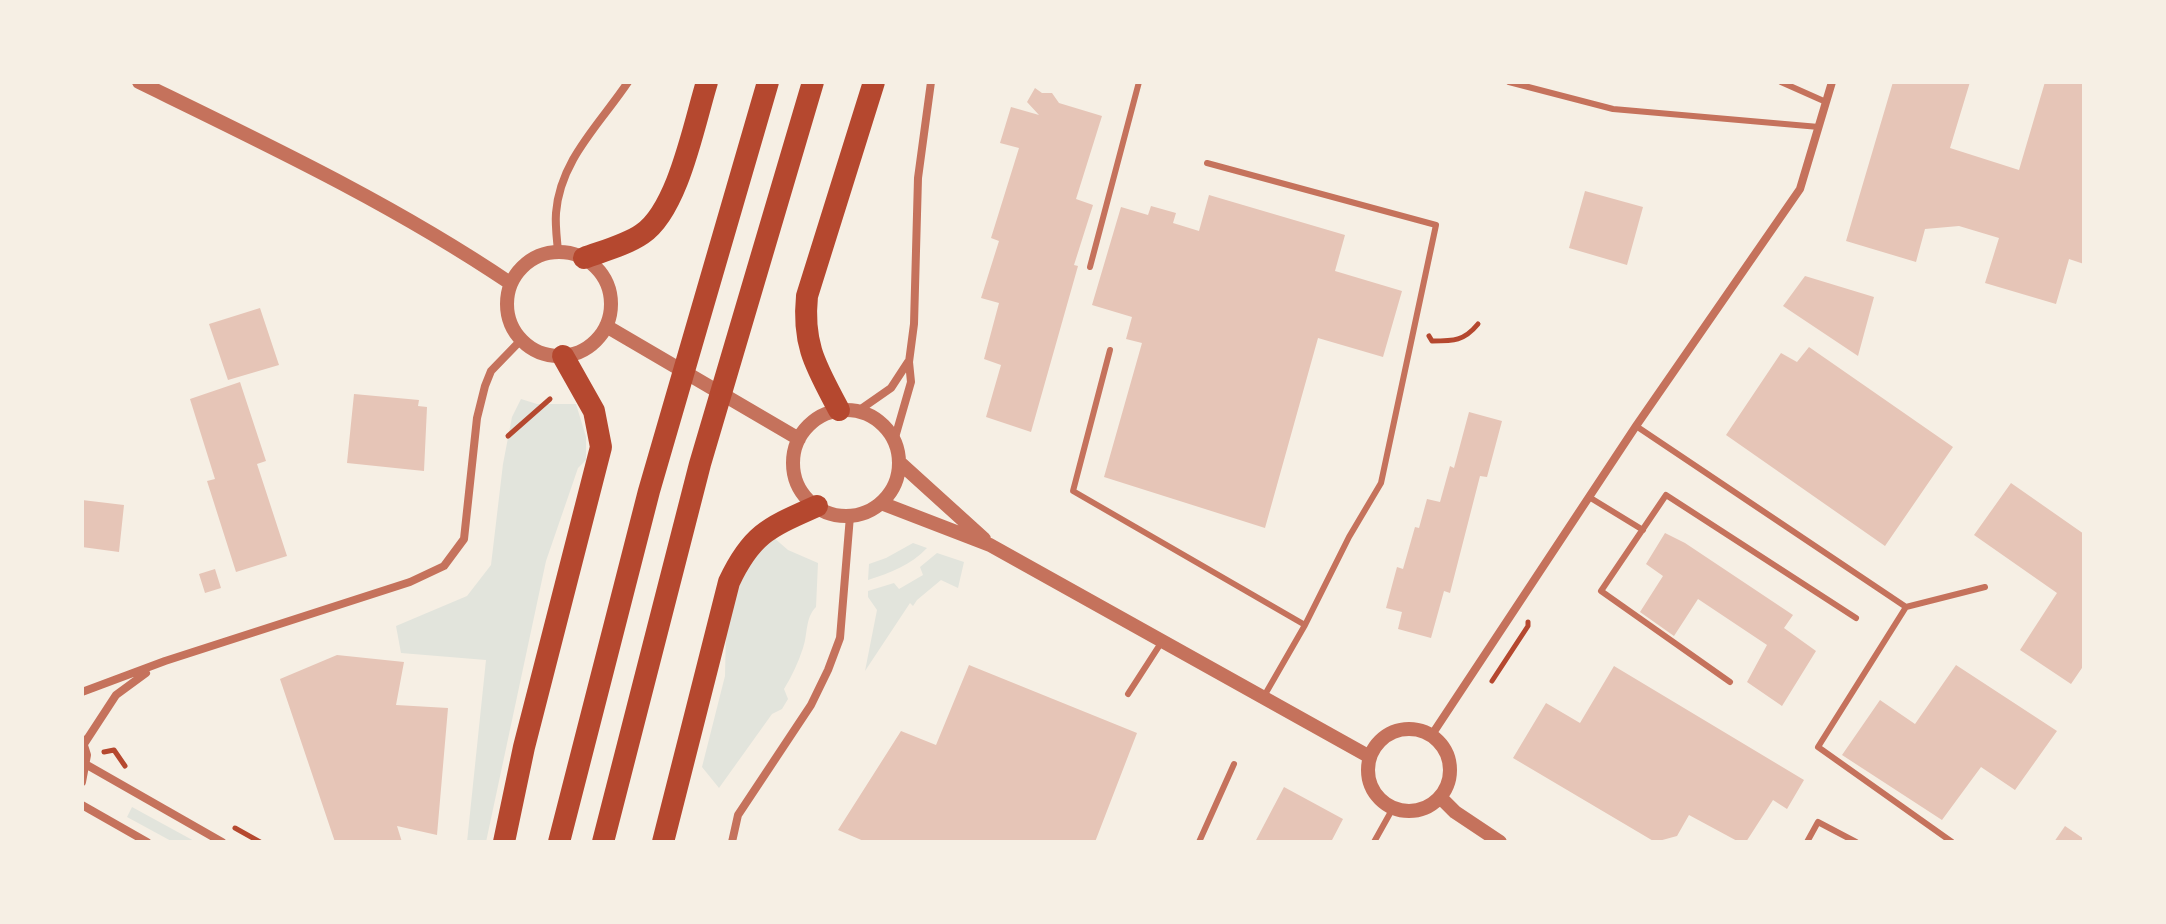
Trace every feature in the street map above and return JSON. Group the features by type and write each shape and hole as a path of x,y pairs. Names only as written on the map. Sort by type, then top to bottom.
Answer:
{"highway":[{"path":"584,258 639,236 662,216 674,189 707,82"},
{"path":"559,842 649,491 768,82"},
{"path":"603,842 700,464 813,82"},
{"path":"849,411 811,354 805,318 807,296 874,82"},
{"path":"504,842 524,747 601,447 594,411 563,356"},
{"path":"663,842 734,570 755,539 774,526 817,506"}],"street":[{"path":"139,82 318,169 474,258 510,283"},
{"path":"558,251 556,213 561,184 580,147 628,82"},
{"path":"894,441 909,392 918,178 931,82"},
{"path":"1431,736 1636,426 1800,189 1832,82"},
{"path":"558,251 584,258 601,273 610,293 610,315 606,326 589,347 563,356 540,353 521,340 510,323 506,303 510,283 522,266 529,260 558,251"},
{"path":"606,326 799,439"},
{"path":"82,692 165,661 410,582 444,566 464,539 477,418 485,386 491,371 521,340"},
{"path":"849,411 880,422 894,441 899,462 895,484 881,503 861,514 850,516 827,512 801,491 794,460 799,439 816,420 849,411 891,388 909,362"},
{"path":"899,462 990,545"},
{"path":"881,503 990,545 1370,757"},
{"path":"732,842 738,815 811,705 840,638 850,516"},
{"path":"82,782 87,765 83,741 116,695 165,661"},
{"path":"1414,729 1431,736 1444,748 1449,764 1448,782 1440,797 1418,810 1393,808 1373,791 1368,775 1370,757 1379,741 1395,731 1414,729"},
{"path":"87,765 222,842"},
{"path":"1440,797 1455,812 1500,842"},
{"path":"82,805 147,842"}],"lane":[{"path":"1090,267 1139,82"},
{"path":"1509,82 1613,109 1819,127"},
{"path":"1781,82 1826,102"},
{"path":"1207,163 1436,225 1381,483 1263,698"},
{"path":"1110,350 1073,491 1305,625"},
{"path":"1636,426 1906,607"},
{"path":"1730,682 1601,591 1666,495 1856,618"},
{"path":"1589,497 1643,530"},
{"path":"1952,842 1818,747 1906,607 1985,587"},
{"path":"1128,694 1162,641"},
{"path":"1199,842 1234,764"},
{"path":"1374,842 1393,808"},
{"path":"1807,842 1818,822 1856,842"}],"path":[{"path":"1412,340 1429,336 1432,341 1451,341 1468,336 1478,324"},
{"path":"508,436 550,399"}],"shaded area":[{"path":"521,399 537,404 576,404 586,437 586,460 578,468 546,561 486,842 467,842 486,660 401,653 396,626 467,596 491,565 503,464 512,417"},
{"path":"773,537 788,550 818,563 816,607 808,621 799,659 784,689 788,699 782,709 772,714 719,788 702,767 725,676 726,630 739,583 751,558"},
{"path":"913,543 927,548 900,568 868,580 869,564"},
{"path":"937,553 964,562 958,588 941,580 913,606 910,603 865,671 877,610 868,597 868,591 894,583 899,589 923,575 920,567"},
{"path":"132,807 196,842 173,842 127,817"}],"building":[{"path":"1893,82 1970,82 1950,148 2019,170 2045,82 2084,82 2084,264 2069,259 2056,304 1985,283 1999,238 1959,226 1925,229 1916,262 1846,241"},
{"path":"1035,88 1042,93 1052,93 1059,103 1102,116 1076,199 1093,205 1074,265 1078,266 1031,432 986,417 1001,365 984,359 999,303 981,298 999,241 991,238 1019,148 1000,143 1011,107 1039,115 1027,102"},
{"path":"1585,191 1643,207 1627,265 1569,248"},
{"path":"1209,195 1345,235 1335,271 1402,291 1383,357 1318,338 1265,528 1104,477 1142,343 1126,339 1132,317 1092,305 1121,207 1148,215 1151,206 1176,213 1173,223 1199,231"},
{"path":"1805,276 1874,297 1858,356 1783,306"},
{"path":"260,308 279,365 228,380 209,324"},
{"path":"1809,347 1953,447 1885,546 1726,435 1781,353 1797,362"},
{"path":"240,382 266,461 257,464 287,556 236,572 207,481 215,479 190,399"},
{"path":"354,394 419,400 418,406 427,407 424,471 347,463"},
{"path":"1469,412 1502,421 1487,477 1480,476 1450,593 1444,591 1431,638 1398,629 1402,612 1386,608 1397,567 1403,569 1427,499 1440,502 1450,466 1454,468"},
{"path":"2011,483 2084,534 2084,665 2071,684 2020,650 2057,593 1974,535"},
{"path":"82,500 124,505 119,552 82,547"},
{"path":"1665,533 1793,615 1784,628 1816,651 1782,706 1747,682 1767,645 1698,599 1674,636 1640,612 1663,576 1646,564"},
{"path":"215,569 221,588 205,593 199,574"},
{"path":"337,655 404,662 396,705 448,708 437,835 397,826 402,842 335,842 280,679"},
{"path":"969,665 1137,733 1095,842 866,842 838,830 901,731 936,745"},
{"path":"1956,665 2057,731 2015,790 1981,767 1942,820 1842,755 1880,700 1915,724"},
{"path":"1614,666 1804,780 1787,809 1773,800 1746,842 1739,842 1689,815 1677,836 1655,842 1513,758 1546,703 1580,723"},
{"path":"1284,787 1343,819 1331,842 1255,842"},
{"path":"2065,826 2084,839 2084,842 2054,842"}]}
